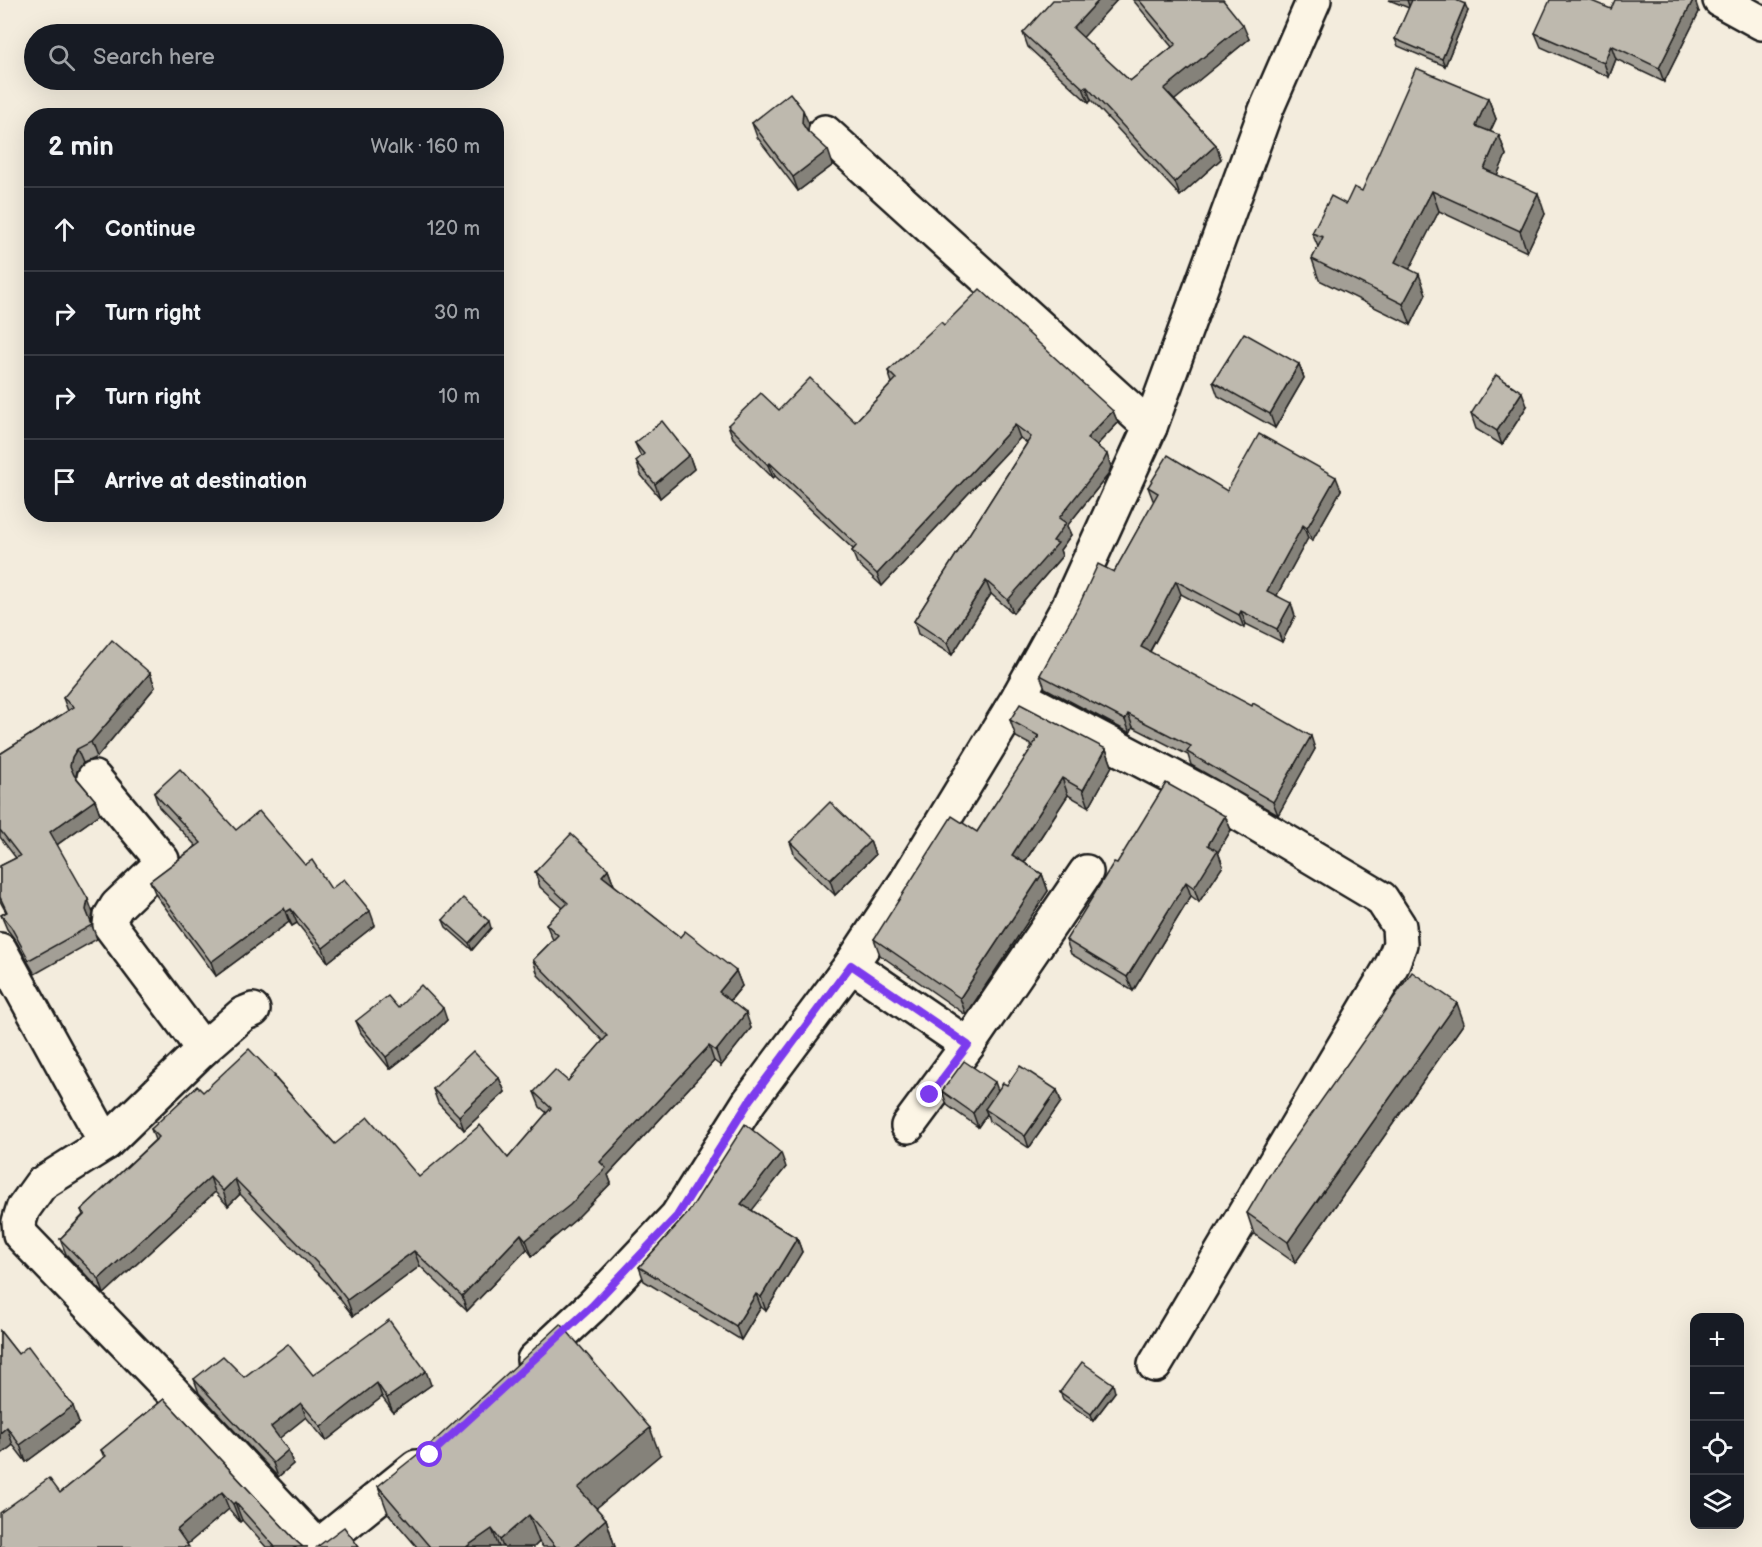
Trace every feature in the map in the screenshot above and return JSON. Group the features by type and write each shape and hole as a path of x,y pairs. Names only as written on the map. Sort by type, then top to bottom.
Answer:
{"street":[{"path":"516,1377 592,1306 677,1216 749,1102 851,965 906,882 1019,696 1068,607 1150,427 1266,110 1314,0"},
{"path":"1720,0 1762,23"},
{"path":"825,132 1150,427"},
{"path":"1019,696 1213,798 1373,892 1381,898 1399,926 1400,945 1392,965 1155,1365"},
{"path":"94,778 162,860 161,864 117,906 111,916 110,926 203,1049"},
{"path":"908,1126 968,1045 1086,872"},
{"path":"0,950 106,1143"},
{"path":"851,965 968,1045"},
{"path":"253,1010 243,1014 203,1049 106,1143 41,1184 23,1209 19,1222 20,1234 168,1387 317,1547 439,1447"}],"building":[{"path":"1053,0 1099,0 1073,28 1130,81 1176,44 1139,0 1223,0 1243,25 1164,89 1216,145 1175,182 1086,86 1083,88 1023,33"},
{"path":"1412,0 1456,0 1465,4 1442,59 1395,39"},
{"path":"1550,0 1589,0 1611,9 1615,0 1693,0 1659,68 1611,45 1604,63 1535,33"},
{"path":"1416,68 1488,98 1476,126 1499,135 1484,169 1538,193 1520,231 1432,191 1395,262 1419,274 1403,304 1312,259 1323,237 1312,233 1331,196 1346,204 1354,187 1362,191"},
{"path":"790,93 803,110 802,123 807,131 828,150 793,177 752,123"},
{"path":"980,289 1113,411 1087,438 1107,454 1059,518 1066,523 1053,541 1058,543 1008,600 986,581 947,643 914,621 1031,437 1015,425 877,574 852,551 857,545 770,463 768,465 728,425 761,393 779,410 810,378 855,422 896,379 888,371 941,322 944,325"},
{"path":"1244,333 1299,364 1270,414 1213,382"},
{"path":"1496,375 1522,392 1497,431 1471,414"},
{"path":"662,421 689,455 655,484 636,461 644,454 635,443"},
{"path":"1259,434 1336,477 1307,528 1303,525 1267,591 1291,603 1277,629 1241,611 1239,615 1176,581 1141,647 1252,706 1253,703 1311,736 1273,802 1187,752 1191,746 1128,714 1125,720 1040,675 1080,603 1098,564 1114,572 1158,493 1148,487 1168,455 1227,491"},
{"path":"112,640 150,673 91,742 77,749 70,766 74,775 95,800 50,832 88,899 86,910 92,925 29,960 11,927 1,915 7,912 0,897 0,866 20,856 0,830 0,754 74,707 63,698"},
{"path":"1020,704 1106,749 1083,790 1062,778 1012,855 1042,874 960,998 874,939 952,816 977,832 1039,736 1010,720"},
{"path":"180,769 236,830 259,811 305,865 312,860 331,889 344,879 370,911 323,948 291,909 286,912 284,908 211,962 150,881 201,843 154,793"},
{"path":"1166,783 1225,816 1208,845 1217,851 1194,888 1186,882 1127,977 1066,940"},
{"path":"830,802 870,841 830,880 790,842"},
{"path":"571,834 608,869 602,876 680,937 685,931 736,971 719,992 746,1013 716,1051 709,1046 600,1162 606,1168 570,1205 526,1240 521,1234 462,1296 414,1251 347,1300 324,1270 235,1179 223,1191 210,1177 99,1279 60,1239 85,1214 81,1210 159,1137 151,1129 197,1086 203,1092 249,1049 335,1144 368,1117 419,1177 480,1125 508,1158 551,1108 534,1092 555,1070 568,1081 607,1036 533,960 558,935 546,924 568,903 535,872"},
{"path":"463,898 489,921 469,943 443,920"},
{"path":"1412,972 1457,1003 1288,1242 1247,1213 1273,1169"},
{"path":"421,985 443,1008 386,1057 356,1021 388,996 398,1008"},
{"path":"473,1051 499,1078 459,1116 433,1089"},
{"path":"964,1061 995,1082 973,1113 942,1091"},
{"path":"1020,1066 1057,1090 1025,1136 985,1109 1003,1083 1007,1085"},
{"path":"745,1124 781,1153 741,1204 797,1238 761,1297 756,1294 736,1326 639,1267 688,1213"},
{"path":"389,1320 426,1371 387,1398 377,1383 321,1427 301,1403 271,1427 288,1450 273,1463 194,1379 223,1356 244,1377 288,1344 313,1375"},
{"path":"561,1324 650,1428 578,1488 606,1519 574,1547 556,1547 529,1515 500,1540 492,1529 466,1547 430,1547 378,1486 433,1442"},
{"path":"0,1331 18,1354 28,1346 73,1406 20,1445 7,1427 0,1433"},
{"path":"1082,1362 1113,1384 1091,1414 1060,1392"},
{"path":"164,1399 303,1547 275,1547 235,1502 233,1504 222,1492 177,1530 189,1547 0,1547 0,1513 49,1478 60,1493 106,1456 101,1450"},
{"path":"344,1527 359,1547 317,1547"}],"route":[{"path":"430,1455 592,1306 677,1216 749,1102 851,965 968,1045 930,1095"}]}
